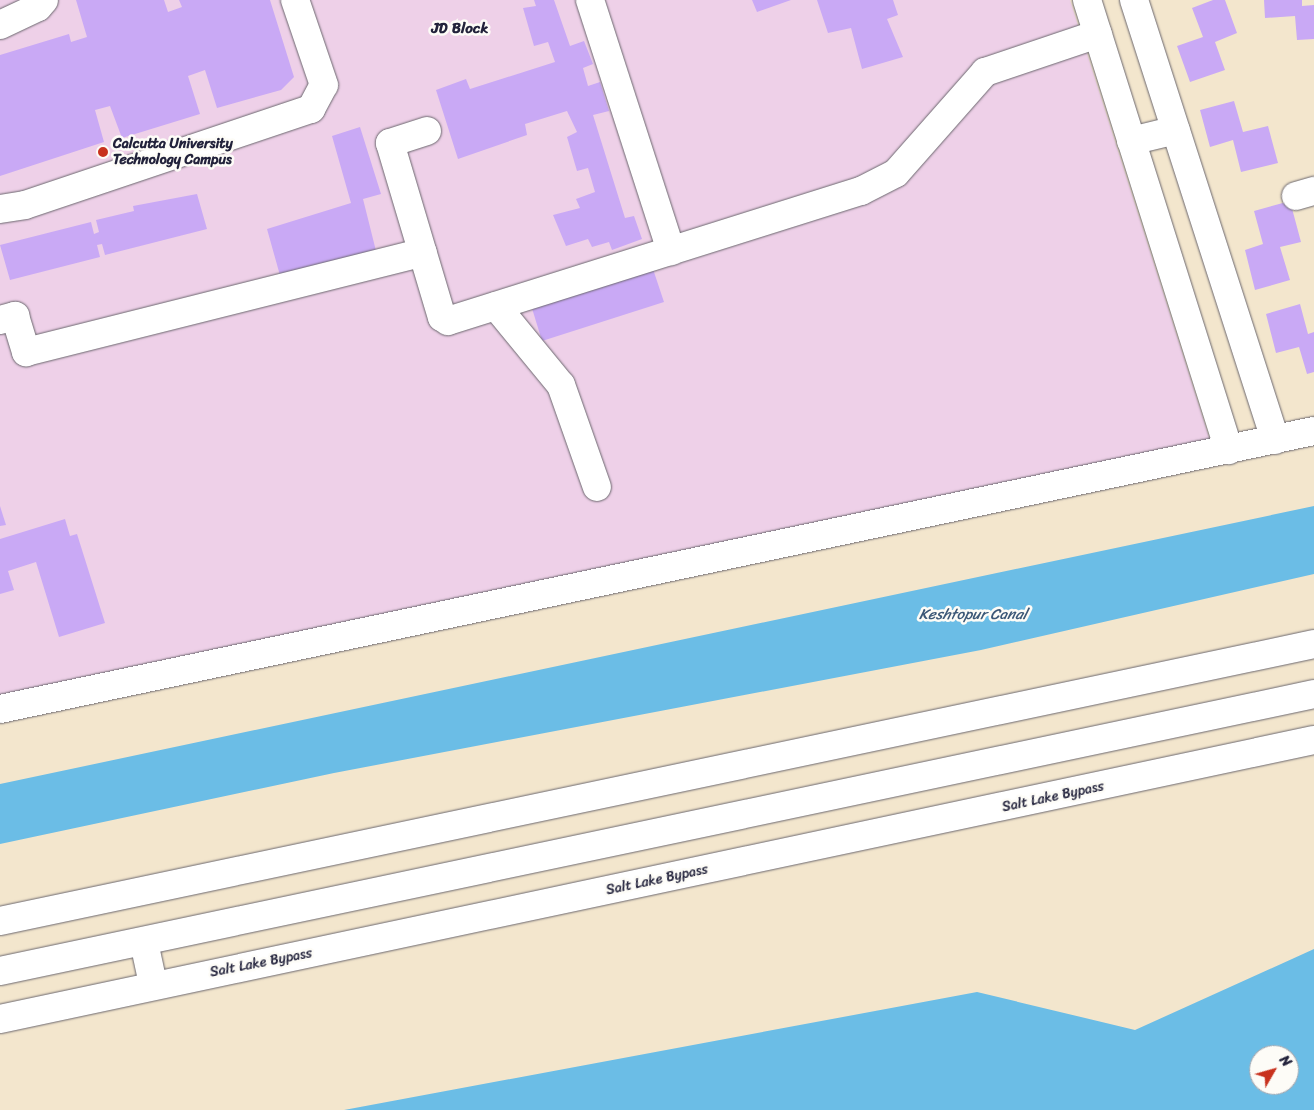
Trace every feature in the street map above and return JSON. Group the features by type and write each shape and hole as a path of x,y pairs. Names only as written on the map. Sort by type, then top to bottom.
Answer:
{"main road":[{"path":"0,25 38,8 44,0"},
{"path":"0,209 25,204 311,109 324,85 295,0"},
{"path":"590,0 671,251"},
{"path":"1087,0 1229,450"},
{"path":"1134,0 1275,440"},
{"path":"427,131 390,143 444,320 496,306 861,191 896,173 985,72 1098,34"},
{"path":"1131,142 1176,130"},
{"path":"0,320 15,316 26,352 423,252"},
{"path":"496,306 561,385 597,488"},
{"path":"0,708 1314,431"},
{"path":"0,921 1314,644"},
{"path":"0,971 1314,694"},
{"name":"Salt Lake Bypass","path":"0,1019 153,984 1314,740"},
{"path":"144,942 153,984"}],"shaded area":[{"path":"0,0 1070,0 1210,440 0,698"}],"water":[{"name":"Keshtopur Canal","path":"1314,506 1314,574 981,650 334,773 0,844 0,784"},
{"path":"1314,949 1314,1110 344,1110 977,992 1135,1030"}],"building":[{"path":"76,0 164,0 168,12 182,7 179,0 270,0 294,77 281,90 217,108 205,70 188,76 200,114 122,138 110,106 95,110 104,142 0,176 0,55 69,34 71,42 87,37"},
{"path":"534,0 554,0 570,46 584,41 593,64 583,68 588,86 600,82 609,111 593,115 625,218 634,216 642,239 612,250 609,242 592,247 588,239 566,246 553,215 580,208 576,199 595,192 588,168 577,171 567,137 577,132 567,111 525,124 527,135 458,159 436,90 466,79 470,89 555,62 548,42 534,46 523,8 536,6"},
{"path":"752,0 791,0 757,12"},
{"path":"817,0 893,0 898,15 887,19 903,57 862,69 851,28 828,33"},
{"path":"1213,0 1225,0 1237,33 1215,42 1225,70 1190,82 1177,46 1203,37 1192,8"},
{"path":"1264,0 1302,0 1302,6 1314,5 1314,39 1297,40 1295,16 1265,18"},
{"path":"1234,101 1243,132 1268,126 1278,163 1241,172 1233,140 1210,147 1200,110"},
{"path":"360,127 381,194 363,199 376,251 281,279 267,229 351,203 332,136"},
{"path":"197,194 207,229 105,255 102,244 97,245 100,257 10,280 0,245 91,222 94,234 99,232 96,220 134,211 133,206"},
{"path":"1290,201 1301,242 1280,247 1290,280 1255,290 1245,250 1263,244 1254,211"},
{"path":"652,266 664,302 542,341 531,305"},
{"path":"1300,304 1308,334 1314,332 1314,372 1307,374 1299,347 1276,353 1266,314"},
{"path":"0,506 6,525 0,526"},
{"path":"65,519 70,536 77,534 105,623 59,637 36,562 8,571 14,590 0,594 0,539"}],"place":[{"name":"Calcutta University Technology Campus","path":"103,152"}],"district":[{"name":"JD Block","path":"460,29"}]}
